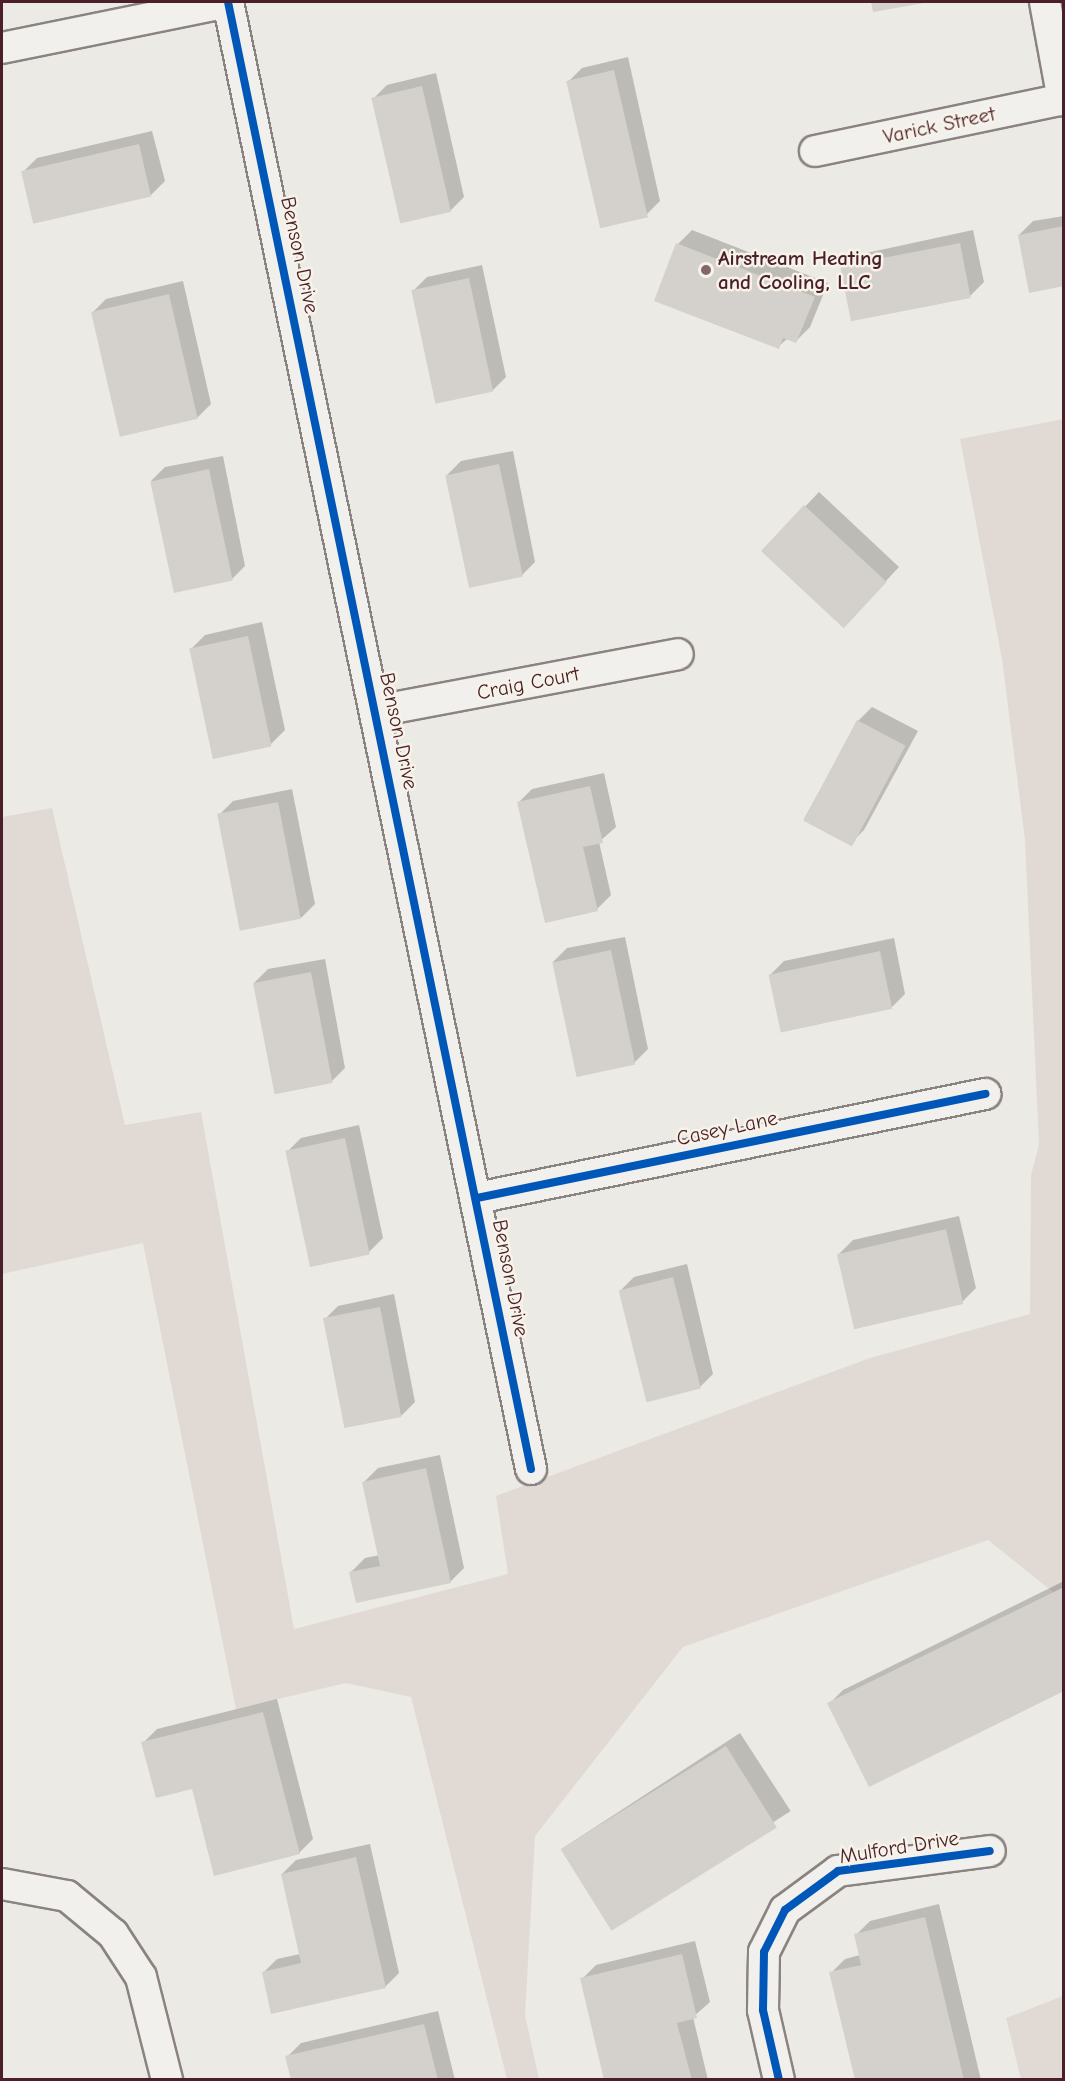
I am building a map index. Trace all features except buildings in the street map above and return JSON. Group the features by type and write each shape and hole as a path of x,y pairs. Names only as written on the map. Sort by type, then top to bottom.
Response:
{"street":[{"path":"2,48 228,2"},
{"name":"Benson Drive","path":"228,2 377,711 531,1469"},
{"path":"1045,2 1063,100"},
{"name":"Varick Street","path":"815,151 1063,100"},
{"name":"Craig Court","path":"377,711 678,654"},
{"name":"Casey Lane","path":"477,1198 985,1094"},
{"name":"Mulford Drive","path":"779,2079 763,2010 764,1952 785,1910 838,1871 990,1851"},
{"path":"2,1884 67,1896 114,1934 141,1977 167,2079"}],"shaded area":[{"path":"1063,419 1063,1600 988,1540 683,1647 535,1836 525,2015 539,2079 507,2079 411,1697 346,1683 236,1709 143,1243 2,1274 2,817 52,808 125,1125 201,1112 294,1629 508,1574 496,1496 870,1358 1030,1314 1031,1175 1039,1145 1025,840 1002,659 960,439"},
{"path":"1063,1996 1063,2079 1021,2079 1006,2018"}],"cycle path":[{"path":"228,2 531,1469"},
{"path":"477,1198 985,1094"},
{"path":"779,2080 763,2010 764,1952 785,1910 838,1871 990,1851"}],"place":[{"name":"Airstream Heating and Cooling, LLC","path":"706,270"}]}
